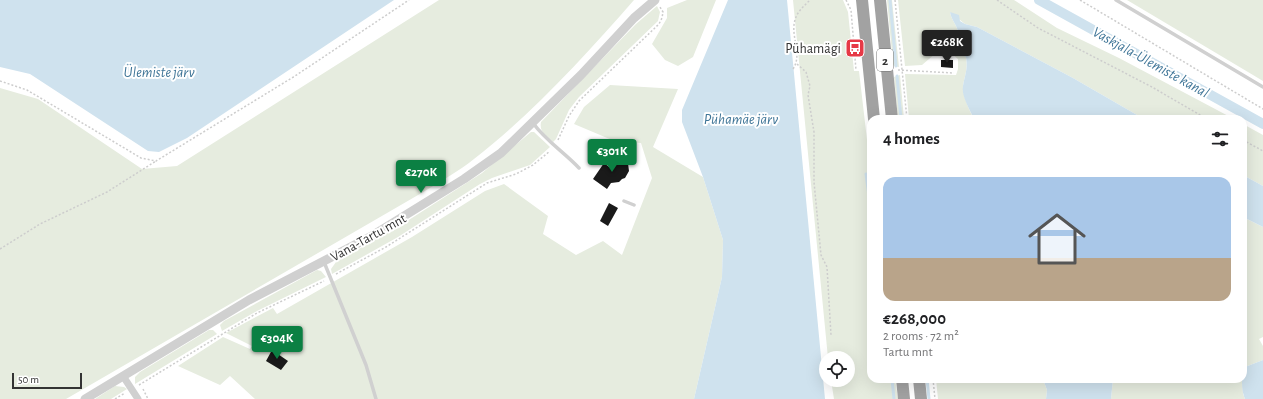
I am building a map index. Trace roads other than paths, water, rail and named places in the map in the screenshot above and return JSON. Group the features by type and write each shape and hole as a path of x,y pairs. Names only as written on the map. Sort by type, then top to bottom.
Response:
{"highway":[{"name":"2","path":"862,0 874,115"},
{"name":"2","path":"880,0 892,115"},
{"path":"902,383 904,399"},
{"path":"919,383 921,399"}],"street":[{"name":"Vana-Tartu mnt","path":"85,399 249,300 289,278 370,238 464,179 501,153 634,18 655,0"},
{"path":"854,0 864,15"},
{"path":"123,376 138,399"}],"lane":[{"path":"1116,0 1263,87"},
{"path":"532,123 542,136 579,168"},
{"path":"624,201 634,205"},
{"path":"324,262 366,365 376,399"}],"water":[{"name":"Ülemiste järv","path":"0,0 394,0 187,138 159,152 148,151 30,74 0,67"},
{"name":"Pühamäe järv","path":"728,0 787,0 820,351 819,351 819,387 824,387 825,399 694,399 722,277 723,240 703,177 682,122 682,110"},
{"path":"950,12 959,15 960,21 965,24 977,27 1073,78 1137,115 972,115 963,94 967,61 966,57 955,50 958,31"},
{"path":"1247,177 1263,186 1263,227 1247,219"},
{"path":"1263,360 1263,399 1245,399 1242,383 1247,383 1247,366"},
{"path":"1044,383 1113,383 1111,399 1046,399 1047,390"}],"waterway":[{"path":"890,0 896,66"},
{"name":"Vaskjala-Ülemiste kanal","path":"1039,0 1247,115"},
{"path":"897,76 901,115"},
{"name":"Vaskjala-Ülemiste kanal","path":"1247,115 1263,124"},
{"path":"866,174 867,181"},
{"path":"892,383 894,399"},
{"path":"927,383 929,399"}],"place":[{"name":"Pühamägi","path":"855,48"}]}
